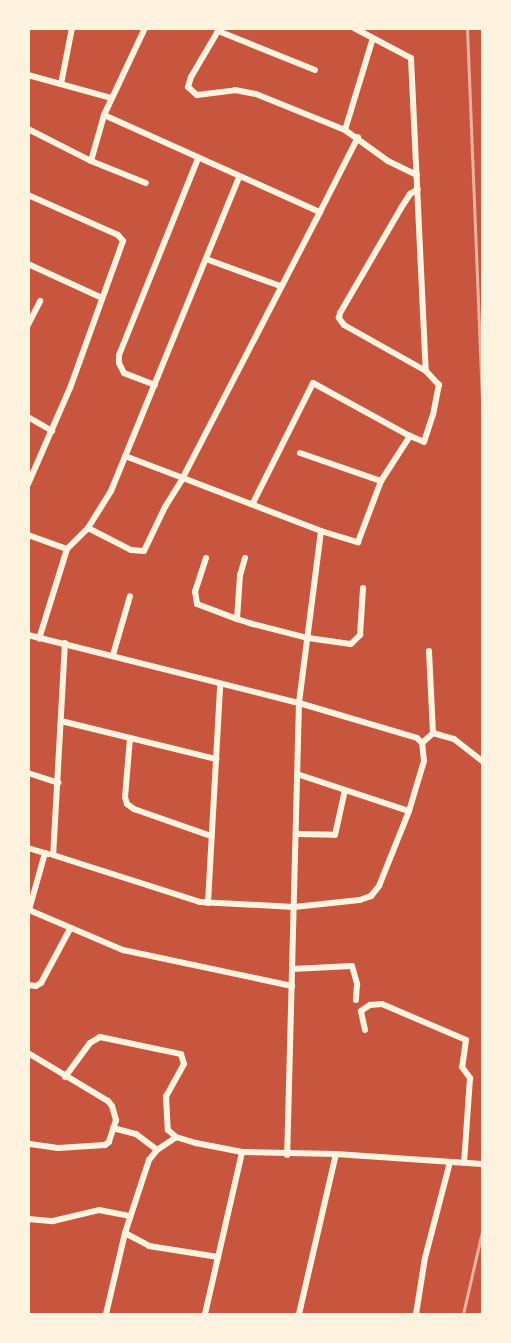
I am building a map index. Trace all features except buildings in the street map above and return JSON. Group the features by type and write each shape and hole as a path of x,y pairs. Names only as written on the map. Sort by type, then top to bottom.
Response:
{"street":[{"path":"61,84 72,28"},
{"path":"91,161 104,115 145,28"},
{"path":"354,28 411,58 426,371"},
{"path":"315,70 218,30 191,76 189,91 197,94 243,90 345,130 358,137 388,161 417,175"},
{"path":"345,130 373,38"},
{"path":"28,75 111,98"},
{"path":"104,115 320,212"},
{"path":"28,129 91,161 146,183"},
{"path":"88,528 131,550 144,551 358,137"},
{"path":"155,385 124,373 119,363 119,355 198,158"},
{"path":"39,639 67,549 88,528 111,491 239,177"},
{"path":"253,503 313,383 424,442 434,416 439,384 426,371 344,325 339,318 401,208 410,194 418,189"},
{"path":"28,195 121,238 122,249 70,388 28,484"},
{"path":"206,259 280,286"},
{"path":"28,264 102,298"},
{"path":"28,325 40,301"},
{"path":"28,417 52,431"},
{"path":"125,456 253,503 321,531 358,542 381,481 410,436"},
{"path":"300,453 381,481"},
{"path":"287,1155 299,702 321,531"},
{"path":"28,535 67,549"},
{"path":"206,558 195,591 197,604 237,619 308,638 346,645 356,642 360,635 363,588"},
{"path":"237,619 238,585 245,558"},
{"path":"113,655 130,596"},
{"path":"28,635 113,655 220,685 299,702 417,738 422,743 424,760 409,811 379,886 371,896 294,907 208,903 28,848"},
{"path":"53,855 65,643"},
{"path":"429,651 432,734"},
{"path":"208,903 220,685"},
{"path":"61,721 216,759"},
{"path":"422,743 432,734"},
{"path":"432,734 459,742 483,761"},
{"path":"130,738 125,797 127,804 134,810 212,836"},
{"path":"28,773 58,783"},
{"path":"297,774 409,811"},
{"path":"296,834 334,835 345,790"},
{"path":"45,853 28,910 123,950 292,986"},
{"path":"28,985 36,986 41,983 70,929"},
{"path":"292,969 352,966 357,984 356,1000"},
{"path":"365,1030 361,1011 370,1005 382,1004 466,1040 462,1067 470,1078 464,1163"},
{"path":"65,1077 90,1043 100,1037 181,1054 184,1064 165,1102 168,1130 176,1137 242,1152 287,1155 336,1154 483,1164"},
{"path":"28,1053 108,1101 115,1113 114,1128 109,1142 105,1145 58,1148 28,1144"},
{"path":"114,1128 136,1134 157,1150"},
{"path":"106,1314 125,1233 149,1160 157,1150 176,1137"},
{"path":"205,1314 242,1152"},
{"path":"299,1314 336,1154"},
{"path":"416,1314 425,1258 450,1162"},
{"path":"28,1219 53,1221 93,1210 130,1216"},
{"path":"125,1233 140,1243 219,1257"}],"railway":[{"path":"467,28 482,404"},
{"path":"463,1314 482,1232"}]}
